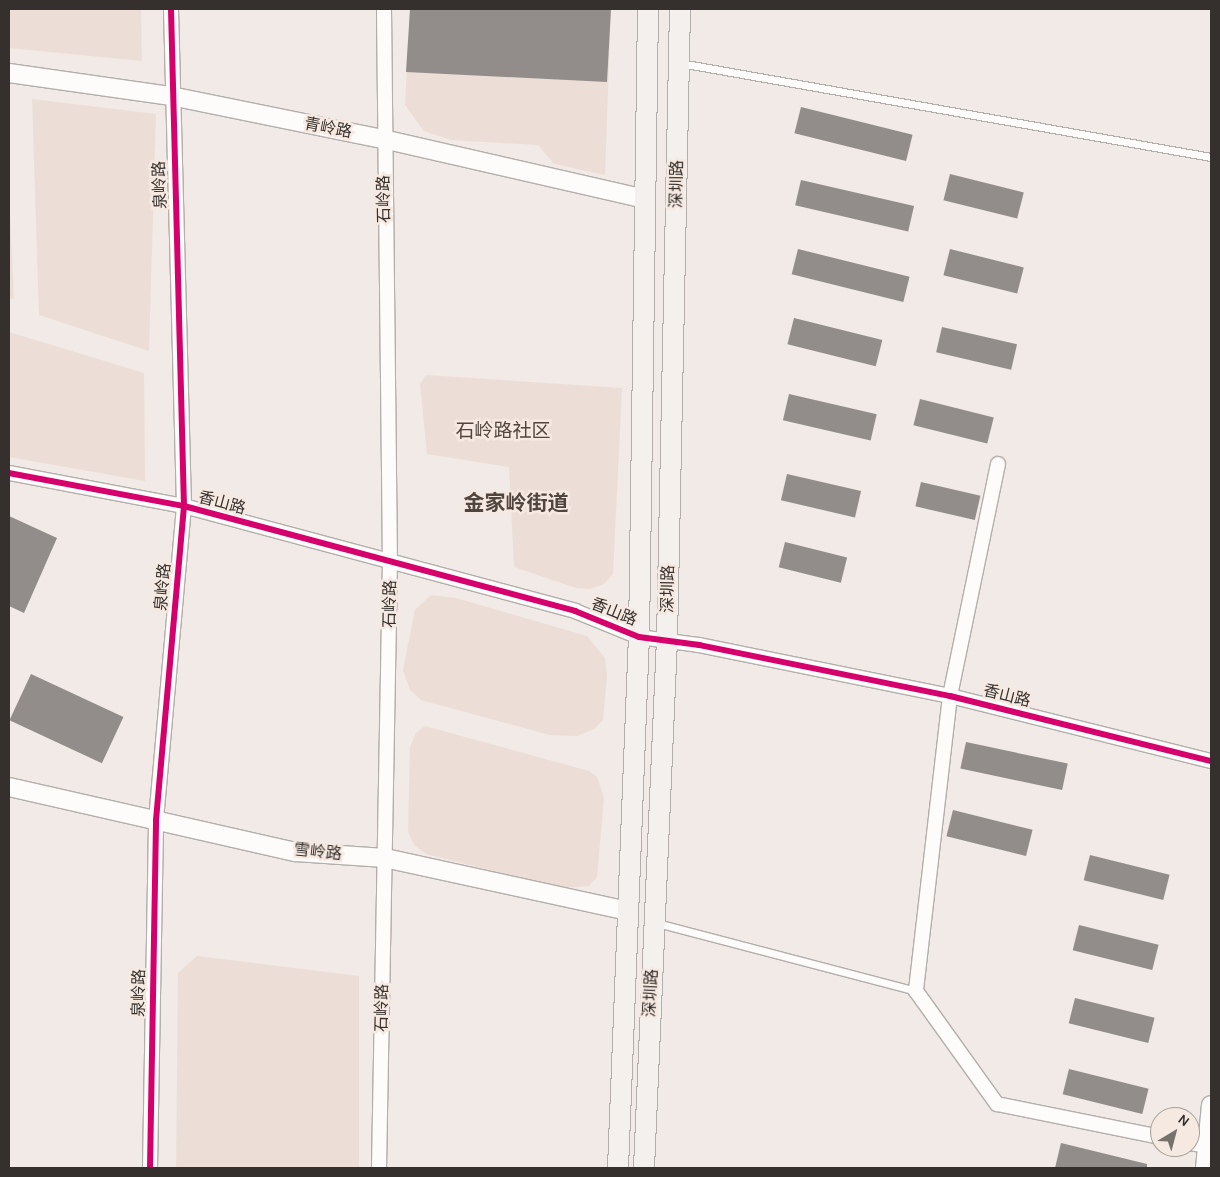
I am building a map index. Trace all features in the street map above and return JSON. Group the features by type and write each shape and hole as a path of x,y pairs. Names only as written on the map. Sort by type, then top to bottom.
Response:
{"main road":[{"name":"深圳路","path":"618,1168 639,637 648,9"},
{"name":"深圳路","path":"644,1168 667,640 680,9"}],"street":[{"name":"泉岭路","path":"150,1168 156,820 184,506 171,96 171,9"},
{"name":"石岭路","path":"379,1168 390,564 383,139 384,9"},
{"name":"青岭路","path":"9,73 171,96 383,139 645,199"},
{"path":"998,464 950,696 916,991 997,1104 1150,1135"},
{"name":"香山路","path":"9,473 184,506 390,564 575,611 639,637 667,640 950,696 1211,761"},
{"name":"雪岭路","path":"9,787 296,852 385,858 628,911"},
{"path":"1200,1138 1211,1105"},
{"path":"1200,1152 1204,1168"}],"lane":[{"path":"679,63 1211,157"},
{"path":"654,922 916,991"}],"shaded area":[{"path":"9,9 141,9 142,61 9,48"},
{"path":"410,9 611,9 605,175 554,164 538,145 451,140 424,131 405,105"},
{"path":"32,99 156,114 149,351 39,315"},
{"path":"9,192 14,299 9,298"},
{"path":"9,332 144,373 145,481 9,457"},
{"path":"426,375 622,388 613,574 604,584 590,589 576,588 514,567 509,467 427,454 420,384"},
{"path":"431,595 456,598 587,636 605,658 607,676 603,720 594,729 577,736 550,735 421,700 410,690 403,670 415,610"},
{"path":"425,726 589,771 597,777 604,798 597,877 589,886 562,888 426,854 414,845 408,832 410,747 416,733"},
{"path":"197,956 359,976 359,1168 176,1168 178,973"}],"building":[{"path":"410,9 611,9 607,82 406,72"},
{"path":"801,107 913,135 906,161 794,133"},
{"path":"950,174 1024,192 1017,219 943,200"},
{"path":"801,180 914,206 908,231 795,205"},
{"path":"798,249 910,277 903,302 792,274"},
{"path":"950,249 1024,267 1017,294 943,275"},
{"path":"794,318 882,340 876,366 787,344"},
{"path":"942,327 1017,344 1011,370 936,352"},
{"path":"789,394 877,414 871,441 783,420"},
{"path":"920,399 994,417 987,444 913,425"},
{"path":"787,474 861,491 855,517 781,500"},
{"path":"921,482 980,496 975,520 915,506"},
{"path":"9,516 57,538 24,613 9,606"},
{"path":"785,542 847,557 841,583 779,567"},
{"path":"31,674 123,717 102,763 9,720"},
{"path":"966,742 1068,764 1062,790 960,768"},
{"path":"953,810 1033,830 1026,856 946,836"},
{"path":"1090,855 1170,875 1163,900 1084,880"},
{"path":"1079,925 1159,945 1152,970 1073,950"},
{"path":"1075,998 1155,1018 1148,1043 1069,1023"},
{"path":"1069,1069 1149,1089 1142,1114 1063,1094"},
{"path":"1061,1143 1147,1164 1147,1168 1055,1168"}],"cycle path":[{"path":"150,1168 156,820 184,506 171,9"},
{"path":"9,473 184,506 575,611 639,637 699,645 950,696 1211,761"}],"district":[{"name":"石岭路社区","path":"503,432"},
{"name":"金家岭街道","path":"516,503"}]}
